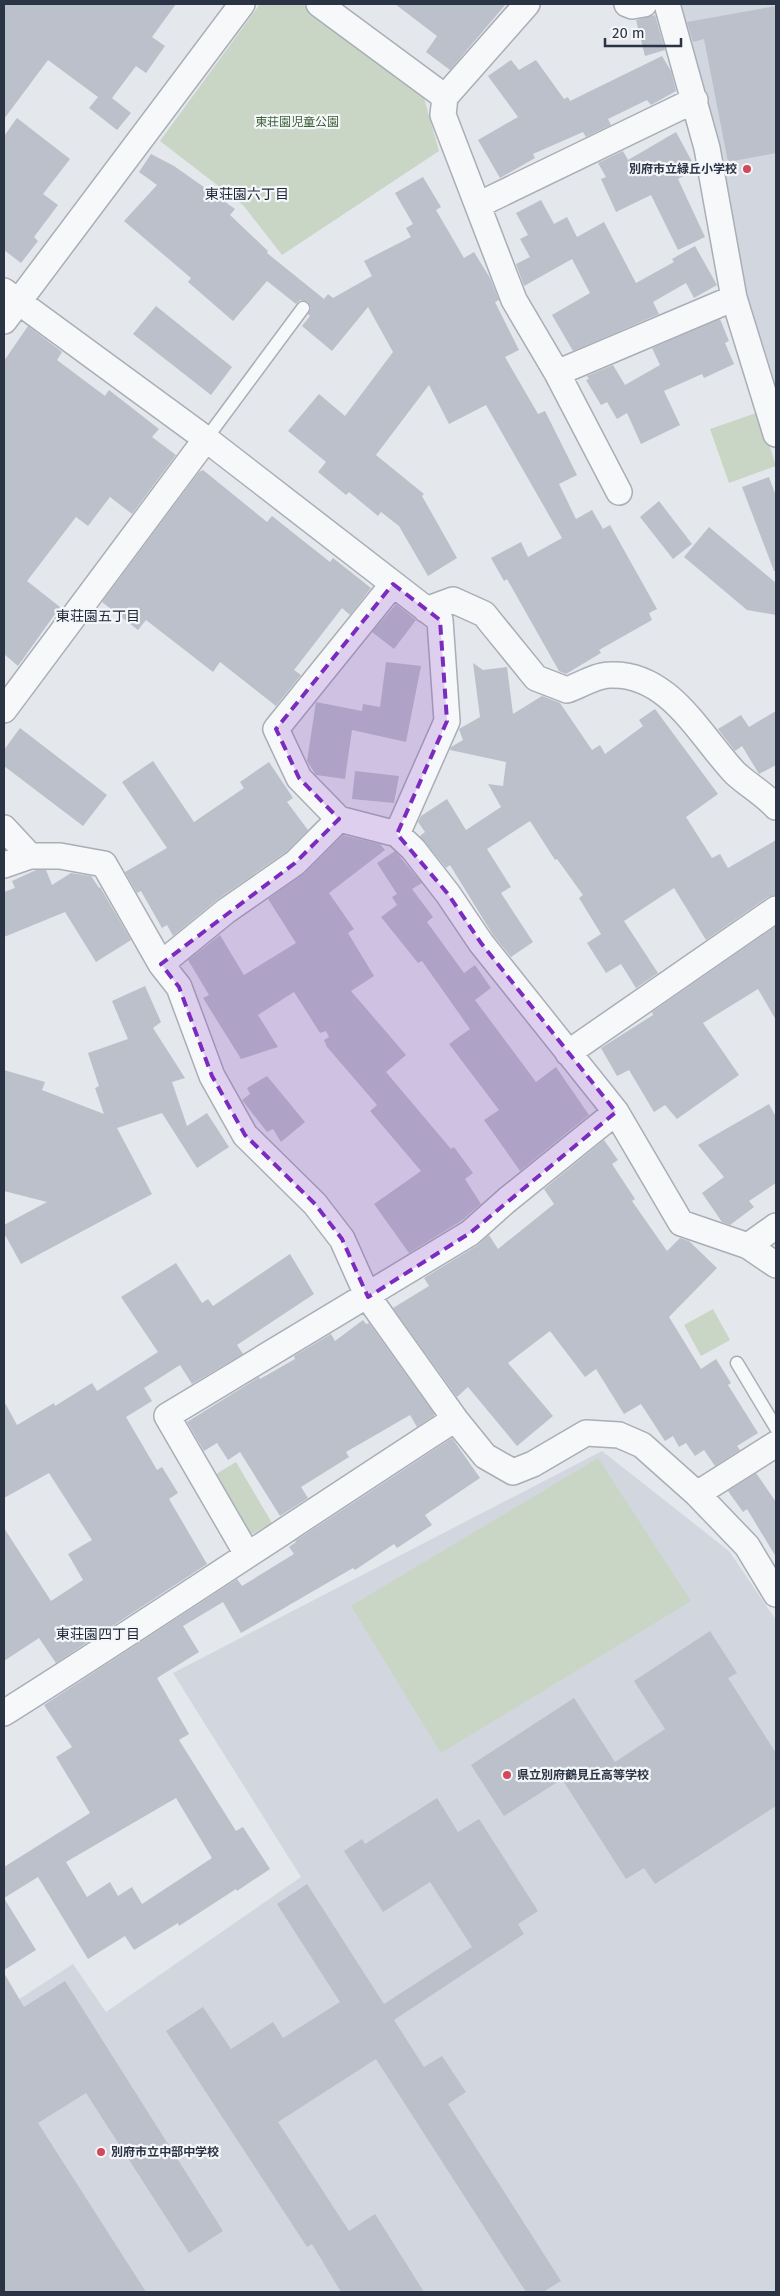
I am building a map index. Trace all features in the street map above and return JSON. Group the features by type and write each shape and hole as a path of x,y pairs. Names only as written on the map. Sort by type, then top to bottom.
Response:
{"street":[{"path":"242,4 8,304 206,439 440,620 447,721 397,834"},
{"path":"319,4 445,97"},
{"path":"527,4 445,97 443,115 514,300 557,373 619,492"},
{"path":"627,4 632,6 644,4"},
{"path":"667,4 707,148 734,298 776,434"},
{"path":"478,205 695,100"},
{"path":"557,373 734,298"},
{"path":"4,710 206,439"},
{"path":"393,584 276,729 299,778 339,819 397,834 413,849 448,894 481,943 616,1112 681,1223 748,1246 776,1265"},
{"path":"426,610 453,600 484,614 536,678 567,690 609,675 639,678 669,696 736,774 763,794 776,807"},
{"path":"161,964 226,911 296,863 339,819"},
{"path":"4,828 30,856"},
{"path":"4,865 30,856 60,856 104,864 161,964 179,987 212,1076 246,1135 315,1204 342,1239 368,1297 455,1420 486,1456 513,1472 533,1464 586,1433 618,1435 642,1445 697,1494 747,1546 776,1594"},
{"path":"568,1053 776,909"},
{"path":"247,1554 167,1416 470,1234 507,1200 616,1112"},
{"path":"748,1246 776,1226"},
{"path":"4,1713 131,1633 247,1554 455,1420"},
{"path":"697,1494 776,1444"}],"lane":[{"path":"206,439 303,308"},
{"path":"738,1363 776,1428"}],"highlighted area":[{"path":"393,584 440,620 447,721 397,834 448,894 481,943 616,1112 470,1233 368,1297 342,1239 315,1204 245,1135 212,1076 179,987 161,964 295,863 339,819 299,778 276,729"}],"shaded area":[{"name":"別府市立緑丘小学校","path":"681,4 776,4 776,405 754,334"},
{"name":"県立別府鶴見丘高等学校","path":"602,1451 729,1551 776,1620 776,2292 4,2292 4,2009 73,1964 106,2012 301,1877 173,1673"}],"green space":[{"name":"東荘園児童公園","path":"260,4 302,4 422,91 439,151 282,255 243,205 160,141"},
{"path":"759,412 776,466 729,483 710,429"},
{"path":"713,1309 730,1340 701,1356 684,1325"},
{"path":"598,1458 691,1601 441,1753 351,1606"},
{"path":"236,1462 272,1523 252,1534 240,1531 208,1479"}],"building":[{"path":"4,4 176,4 152,37 165,46 146,73 136,66 112,98 131,113 117,130 89,108 98,97 48,60 4,119"},
{"path":"395,4 506,4 450,70 426,52 437,36"},
{"path":"776,6 776,153 728,162 704,39 693,42 687,22"},
{"path":"655,15 665,50 645,56 636,20"},
{"path":"662,56 671,71 676,91 651,105 647,100 608,119 611,125 586,137 583,132 533,154 535,158 500,178 478,140 518,117 488,76 511,60 519,70 536,60 564,99 568,97 570,101"},
{"path":"17,118 70,159 43,194 58,205 34,237 38,241 21,263 4,250 4,136"},
{"path":"676,132 696,169 678,179 705,237 678,250 651,195 616,212 601,179 606,177 598,163 623,151 628,160"},
{"path":"151,154 174,166 235,209 230,215 268,251 267,253 324,299 328,294 333,298 372,276 364,261 411,237 406,228 413,224 395,193 423,177 441,207 436,210 464,258 474,252 490,278 499,300 495,302 519,350 505,357 538,414 545,411 577,475 559,484 576,519 592,510 603,529 610,525 657,609 649,613 652,620 599,650 601,653 566,674 559,671 507,579 504,581 491,558 521,542 528,557 562,538 486,405 449,424 429,385 376,455 424,494 422,496 457,558 428,576 399,526 381,512 378,516 349,492 346,495 318,472 326,462 288,431 319,394 345,416 393,352 368,307 332,351 302,326 310,316 308,314 311,308 308,302 300,300 296,304 267,281 233,321 188,282 191,278 124,221 157,185 139,172"},
{"path":"541,200 554,224 567,217 577,237 604,222 636,283 674,262 672,259 695,246 717,285 694,298 686,283 653,302 659,314 573,351 552,315 590,293 572,259 524,286 516,264 530,257 520,239 528,235 516,213"},
{"path":"156,306 232,367 211,395 133,334"},
{"path":"720,319 729,341 725,343 734,364 704,378 702,374 664,391 680,425 641,444 627,413 617,419 607,402 601,405 586,380 589,379 587,376 613,365 625,385 660,365 652,348"},
{"path":"28,326 62,352 57,360 105,396 109,390 159,429 152,437 176,455 132,514 110,497 88,526 76,517 27,581 60,607 18,666 4,654 4,361"},
{"path":"203,470 267,522 272,516 330,562 333,558 371,588 350,615 342,608 294,670 301,675 276,706 220,662 213,672 146,620 138,630 102,602 199,472"},
{"path":"769,477 776,496 776,571 774,571 742,487"},
{"path":"659,501 692,544 673,559 640,517"},
{"path":"709,527 776,583 776,615 747,610 684,557"},
{"path":"396,604 416,620 394,649 372,632"},
{"path":"386,662 421,666 406,742 352,730 345,779 316,775 307,761 316,702 362,711 363,704 380,707"},
{"path":"473,663 483,670 507,667 513,714 542,696 560,703 592,750 600,745 605,754 643,726 639,720 655,709 718,794 686,817 712,858 720,854 728,868 776,840 776,895 768,897 706,940 674,888 624,921 658,973 636,988 621,964 606,973 587,943 601,934 579,898 583,895 557,859 555,860 530,821 487,849 511,887 501,893 533,942 511,957 493,935 450,865 446,868 420,836 425,832 418,822 421,816 447,799 466,830 501,807 488,784 503,786 506,762 450,750 451,747 463,740 459,729 480,717"},
{"path":"776,711 776,765 759,774 742,746 735,751 718,729 741,715 749,727"},
{"path":"20,728 107,795 83,826 4,766 4,750"},
{"path":"153,761 194,822 244,788 240,782 269,762 293,798 287,802 308,830 286,852 218,899 173,936 167,925 162,928 141,891 137,893 125,872 167,848 122,782"},
{"path":"355,771 399,776 394,803 352,799"},
{"path":"343,835 380,844 385,850 329,893 354,929 348,933 374,976 351,991 406,1055 386,1072 451,1149 454,1147 473,1173 465,1179 481,1204 461,1221 409,1253 374,1204 421,1171 370,1111 377,1105 327,1047 324,1040 329,1037 326,1031 320,1033 294,992 258,1015 278,1047 241,1059 203,998 209,995 188,960 220,935 244,975 296,943 268,899 305,873"},
{"path":"395,851 422,883 412,889 433,917 427,922 464,973 475,965 491,988 475,1000 536,1082 556,1067 589,1115 520,1171 484,1120 499,1110 449,1044 470,1029 422,961 418,963 381,917 397,905 392,897 397,894 377,863"},
{"path":"36,870 46,870 52,885 71,873 91,876 100,887 131,940 96,962 65,912 4,937 4,892 15,888 12,881"},
{"path":"776,926 776,1020 758,989 703,1023 739,1075 677,1119 665,1105 654,1112 629,1070 617,1076 601,1048 653,1015 652,1012"},
{"path":"145,986 161,1022 153,1028 185,1078 172,1082 187,1126 207,1113 229,1147 197,1168 162,1113 117,1128 152,1194 21,1264 4,1233 4,1225 47,1202 4,1191 4,1070 45,1082 42,1090 104,1114 95,1088 99,1086 88,1053 128,1039 112,1001"},
{"path":"267,1076 305,1122 281,1142 273,1129 267,1132 242,1100 250,1094 247,1088"},
{"path":"769,1104 776,1117 776,1183 749,1201 754,1207 730,1225 722,1222 702,1193 724,1177 698,1145"},
{"path":"604,1140 618,1160 612,1164 635,1199 632,1201 667,1251 680,1238 689,1241 717,1268 669,1317 701,1369 716,1359 731,1383 728,1385 758,1433 737,1446 740,1450 715,1466 704,1450 695,1456 686,1443 679,1447 673,1436 665,1441 641,1404 624,1414 596,1369 585,1377 550,1331 508,1363 553,1416 517,1446 468,1387 457,1397 393,1308 429,1286 424,1278 478,1245 489,1235 498,1249 554,1204 544,1189"},
{"path":"290,1254 314,1294 237,1345 243,1354 192,1384 180,1365 144,1388 152,1401 126,1417 157,1470 162,1467 178,1493 169,1499 207,1564 56,1663 39,1638 4,1661 4,1528 51,1601 83,1580 68,1554 92,1540 49,1473 4,1498 4,1401 17,1425 54,1403 55,1406 92,1383 97,1391 158,1352 121,1297 176,1263 202,1303 208,1299 213,1306"},
{"path":"363,1320 366,1324 369,1323 435,1415 417,1427 410,1415 346,1452 349,1457 301,1487 308,1498 280,1516 240,1452 228,1460 217,1443 204,1451 187,1422 259,1377 260,1379 295,1359 294,1356 331,1334 335,1341"},
{"path":"452,1438 480,1478 425,1515 432,1525 397,1548 394,1544 355,1570 353,1568 241,1633 223,1602 183,1626 199,1652 157,1678 189,1734 179,1740 236,1831 243,1827 270,1869 179,1926 178,1923 134,1950 125,1936 88,1959 38,1877 4,1898 4,1867 90,1813 56,1757 72,1747 44,1705 237,1579 242,1586 294,1554 289,1547 295,1541","holes":["176,1798 212,1858 142,1904 132,1887 118,1896 110,1882 87,1897 66,1862"]},
{"path":"756,1473 776,1502 776,1557 747,1509 743,1512 728,1491"},
{"path":"710,1631 737,1673 728,1678 776,1753 776,1806 655,1884 644,1868 626,1879 562,1779 504,1816 471,1765 574,1698 615,1762 665,1729 634,1681"},
{"path":"437,1798 458,1832 479,1819 538,1911 518,1924 524,1934 394,2020 424,2067 442,2056 466,2092 448,2104 561,2281 543,2292 526,2292 376,2059 278,2122 349,2231 375,2214 424,2292 341,2292 312,2244 307,2247 166,2031 203,2007 231,2049 273,2022 283,2038 340,2002 277,1904 307,1884 384,2004 472,1947 430,1882 383,1912 344,1851 362,1839 365,1844"},
{"path":"4,1898 36,1950 4,1970"},
{"path":"4,1973 24,2007 65,1981 223,2231 189,2253 86,2093 38,2123 146,2292 4,2292"}],"place":[{"name":"別府市立緑丘小学校","path":"747,169"},
{"name":"県立別府鶴見丘高等学校","path":"507,1775"},
{"name":"別府市立中部中学校","path":"101,2152"}],"district":[{"name":"東荘園六丁目","path":"247,194"},
{"name":"東荘園五丁目","path":"98,616"},
{"name":"東荘園四丁目","path":"98,1634"}]}
